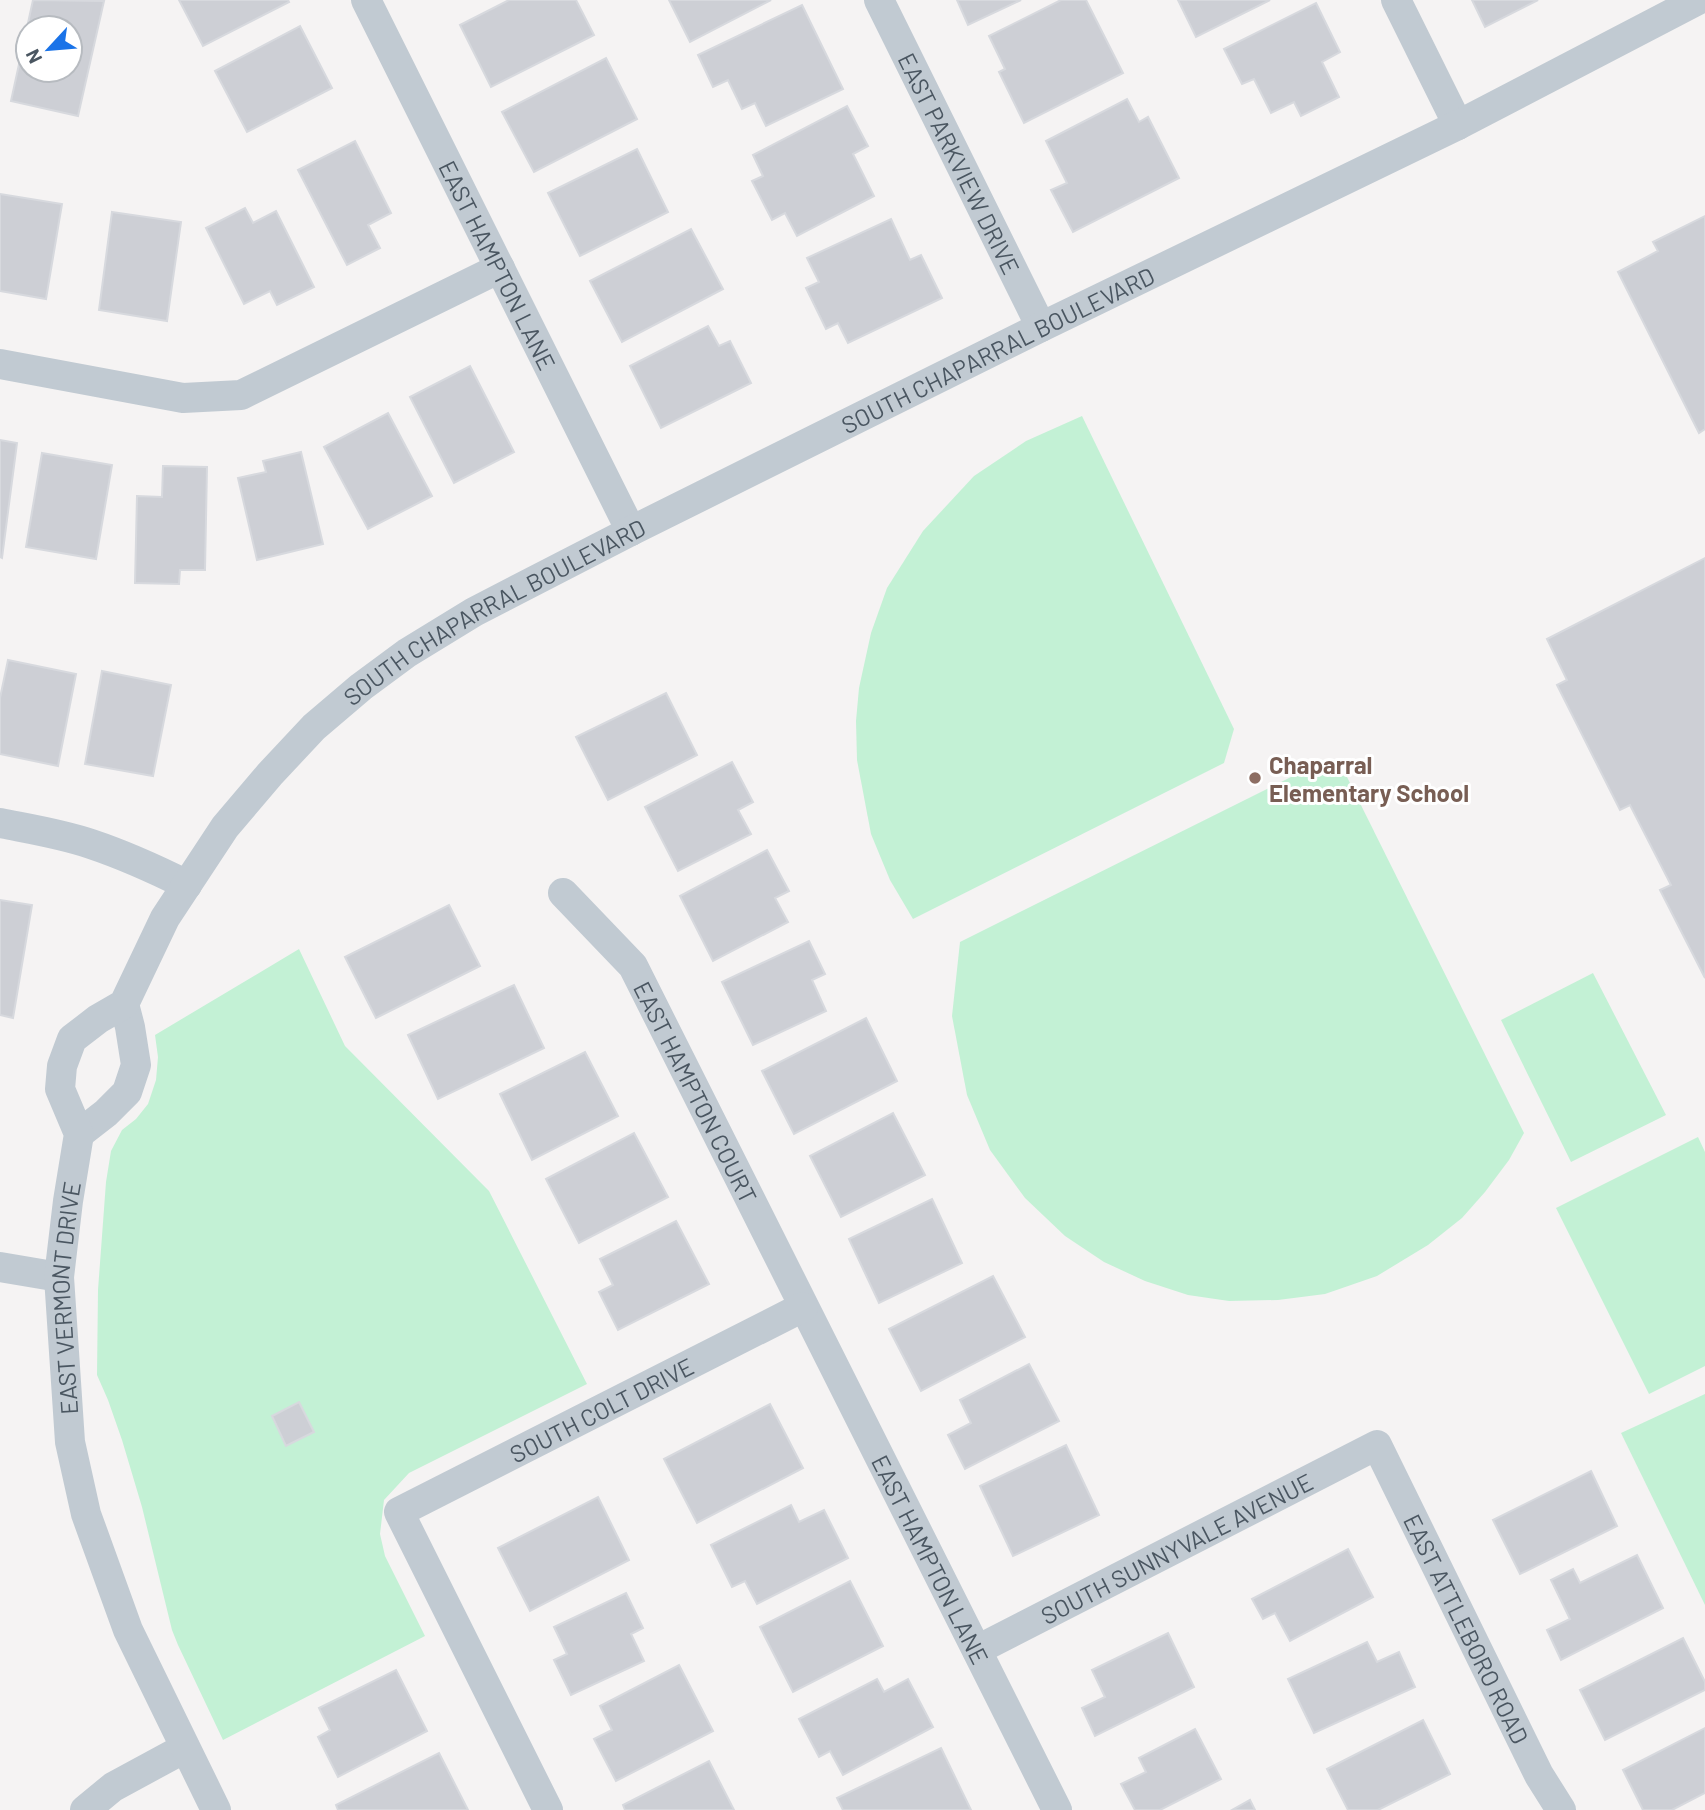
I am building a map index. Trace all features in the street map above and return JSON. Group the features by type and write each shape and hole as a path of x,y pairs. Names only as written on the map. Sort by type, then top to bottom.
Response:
{"street":[{"name":"EAST HAMPTON LANE","path":"366,0 631,530"},
{"name":"EAST PARKVIEW DRIVE","path":"879,0 1041,327"},
{"path":"1396,0 1458,125"},
{"name":"SOUTH CHAPARRAL BOULEVARD","path":"187,885 225,827 314,727 361,687 474,612 631,530 1041,327 1458,125 1698,0"},
{"path":"0,364 183,398 240,395 500,268"},
{"path":"0,823 88,843 131,858 187,885 165,918 124,1004 72,1039 62,1066 60,1088 79,1134 127,1092 136,1065 124,1004"},
{"name":"EAST HAMPTON COURT","path":"563,893 633,966 803,1307"},
{"name":"EAST VERMONT DRIVE","path":"79,1134 59,1277 70,1442 86,1514 128,1630 216,1810"},
{"path":"0,1267 59,1277"},
{"name":"EAST HAMPTON LANE","path":"803,1307 1057,1810"},
{"name":"SOUTH COLT DRIVE","path":"548,1810 399,1511 803,1307"},
{"name":"SOUTH SUNNYVALE AVENUE","path":"977,1650 1377,1445"},
{"name":"EAST ATTLEBORO ROAD","path":"1377,1445 1533,1763 1561,1810"},
{"path":"85,1810 113,1787 185,1748"}],"green space":[{"path":"1082,416 1234,729 1224,763 913,919 890,880 871,834 857,760 859,688 871,633 887,588 923,531 974,476 1026,441"},
{"path":"1315,765 1347,777 1524,1133 1509,1160 1462,1218 1428,1245 1377,1276 1325,1294 1278,1300 1229,1301 1188,1295 1145,1281 1104,1262 1065,1236 1025,1198 990,1150 967,1095 952,1016 960,942"},
{"path":"299,949 345,1046 489,1191 587,1384 409,1473 384,1500 380,1534 385,1556 425,1636 223,1740 172,1630 142,1507 122,1440 97,1375 98,1290 106,1182 111,1151 122,1130 136,1119 148,1104 156,1080 158,1057 155,1035"},
{"path":"1593,973 1666,1115 1571,1162 1501,1020"},
{"path":"1698,1137 1705,1152 1705,1366 1649,1394 1556,1208"},
{"path":"1705,1394 1705,1605 1621,1433"}],"building":[{"path":"33,0 104,1 78,116 11,101 15,84 84,84 84,14 30,14"},
{"path":"179,0 288,0 289,2 203,46"},
{"path":"509,0 576,0 594,35 491,87 460,25"},
{"path":"669,0 771,0 690,42"},
{"path":"957,0 1021,0 968,25"},
{"path":"1061,0 1086,0 1123,73 1024,123 999,72 1005,69 989,36"},
{"path":"1178,0 1270,0 1196,37"},
{"path":"1472,0 1538,0 1485,27"},
{"path":"1316,3 1340,52 1322,62 1339,97 1301,116 1294,102 1271,113 1254,79 1242,84 1224,49"},
{"path":"802,5 843,89 766,126 755,103 742,109 728,80 713,87 698,55"},
{"path":"300,26 332,88 247,132 215,71"},
{"path":"606,58 637,119 534,172 502,112"},
{"path":"1127,99 1139,122 1148,117 1179,178 1073,232 1051,190 1067,183 1046,141"},
{"path":"847,106 868,146 853,154 874,196 797,236 785,213 772,220 752,181 763,176 753,155"},
{"path":"355,141 391,213 368,225 380,248 347,265 298,170"},
{"path":"637,149 668,212 580,256 548,193"},
{"path":"0,194 62,204 46,299 0,291"},
{"path":"245,208 253,223 276,211 314,287 277,305 270,291 244,304 206,228"},
{"path":"112,212 181,222 167,321 99,310"},
{"path":"1705,216 1705,429 1699,433 1618,272 1658,251 1653,242"},
{"path":"891,219 910,260 921,255 942,298 848,343 838,323 826,329 806,288 819,282 807,258"},
{"path":"691,229 723,289 622,342 590,281"},
{"path":"708,326 719,346 730,341 751,383 661,428 630,366"},
{"path":"470,366 514,452 454,483 410,397"},
{"path":"388,413 432,496 368,529 324,447"},
{"path":"0,440 17,443 2,558 0,557"},
{"path":"301,452 323,544 257,560 238,478 266,472 263,461"},
{"path":"42,453 112,465 96,559 26,547"},
{"path":"163,466 207,467 205,570 180,570 179,584 135,583 137,496 162,497"},
{"path":"1705,558 1705,978 1660,890 1671,885 1630,805 1620,810 1557,685 1567,680 1547,639"},
{"path":"8,660 76,674 58,766 0,754 0,698"},
{"path":"102,671 171,685 153,776 85,764"},
{"path":"666,693 697,755 608,800 576,737"},
{"path":"732,762 753,802 738,810 751,834 678,871 645,807"},
{"path":"767,850 789,891 775,898 788,922 713,961 680,896"},
{"path":"0,900 32,905 13,1018 0,1015"},
{"path":"449,905 480,966 376,1018 345,957"},
{"path":"809,941 825,974 812,980 826,1011 753,1045 722,982"},
{"path":"514,985 544,1048 438,1099 408,1035"},
{"path":"866,1018 897,1081 794,1134 762,1071"},
{"path":"585,1052 618,1116 532,1160 500,1094"},
{"path":"893,1113 925,1175 841,1217 810,1156"},
{"path":"634,1133 668,1197 579,1243 546,1179"},
{"path":"932,1199 962,1263 879,1303 849,1239"},
{"path":"676,1221 709,1284 618,1330 599,1292 613,1285 600,1259"},
{"path":"993,1276 1025,1337 921,1391 889,1329"},
{"path":"1029,1364 1059,1421 965,1469 948,1435 971,1423 960,1400"},
{"path":"299,1402 314,1432 286,1446 272,1416"},
{"path":"770,1404 803,1468 697,1523 664,1459"},
{"path":"1066,1445 1099,1515 1013,1556 980,1486"},
{"path":"1591,1471 1617,1526 1520,1574 1493,1520"},
{"path":"598,1497 629,1560 530,1611 498,1548"},
{"path":"791,1505 799,1522 824,1510 848,1558 757,1604 745,1581 732,1587 711,1545"},
{"path":"1348,1549 1373,1597 1290,1641 1275,1613 1263,1619 1252,1599"},
{"path":"1637,1555 1663,1608 1561,1660 1547,1630 1570,1619 1551,1580 1573,1569 1580,1583"},
{"path":"850,1581 883,1646 793,1692 760,1627"},
{"path":"626,1593 643,1628 631,1634 644,1661 571,1695 554,1660 567,1654 554,1627"},
{"path":"1168,1633 1194,1687 1095,1736 1082,1708 1105,1697 1092,1670"},
{"path":"1683,1638 1705,1682 1705,1690 1605,1740 1580,1690"},
{"path":"1367,1642 1377,1662 1399,1652 1415,1687 1314,1733 1288,1679"},
{"path":"679,1665 713,1731 616,1781 594,1739 612,1730 600,1706"},
{"path":"396,1670 427,1731 338,1777 318,1737 330,1730 319,1708"},
{"path":"877,1679 884,1692 908,1679 933,1727 843,1775 830,1751 819,1757 799,1719"},
{"path":"1423,1720 1450,1774 1378,1810 1348,1810 1327,1769"},
{"path":"1705,1728 1705,1793 1672,1810 1643,1810 1623,1770"},
{"path":"1195,1729 1221,1779 1160,1810 1135,1810 1121,1784 1146,1772 1139,1758"},
{"path":"941,1748 971,1810 843,1810 837,1798"},
{"path":"439,1753 468,1810 338,1810 336,1805"},
{"path":"709,1761 734,1810 625,1810 623,1805"},
{"path":"1250,1800 1255,1810 1232,1810"}],"place":[{"name":"Chaparral Elementary School","path":"1255,778"}]}
